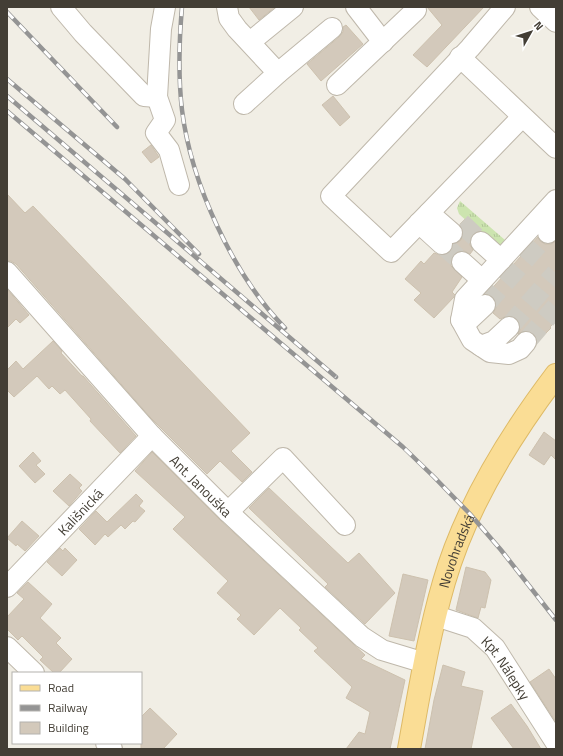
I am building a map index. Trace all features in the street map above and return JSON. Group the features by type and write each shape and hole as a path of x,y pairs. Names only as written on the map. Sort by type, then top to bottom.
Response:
{"main road":[{"name":"Novohradská","path":"409,749 425,662 444,582 457,543 470,514 504,450 532,406 556,374"}],"street":[{"path":"61,7 83,33 144,96 157,97"},
{"path":"165,7 161,29 157,97 165,120 156,133 168,150 179,185"},
{"path":"227,7 229,18 278,73"},
{"path":"250,42 293,7"},
{"path":"337,85 416,10 414,7"},
{"path":"505,7 460,58 331,196 391,252 522,117"},
{"path":"355,8 383,42"},
{"path":"244,104 278,73 332,28"},
{"path":"460,58 556,148"},
{"path":"526,342 520,349 509,354 490,352 472,340 461,320 465,299 556,200"},
{"path":"429,213 452,234 429,213"},
{"path":"492,270 472,252 492,270"},
{"name":"Ant. Janouška","path":"7,272 152,436 228,512 362,637 382,650 425,662"},
{"path":"461,320 469,320 485,305"},
{"path":"481,346 494,341 509,327"},
{"name":"Kališnická","path":"7,587 152,436"},
{"path":"228,512 283,458 345,525"},
{"name":"Kpt. Nálepky","path":"436,616 473,628 495,648 556,743"},
{"path":"7,647 33,672"}],"green space":[{"path":"460,201 505,240 502,244 497,245 491,243 459,214 457,208"}],"building":[{"path":"249,7 275,7 259,20"},
{"path":"427,7 484,7 427,67 413,55 442,25"},
{"path":"346,25 363,44 321,81 307,64 339,37 343,32 343,27"},
{"path":"333,96 350,117 340,126 322,105"},
{"path":"151,145 159,157 151,163 142,152"},
{"path":"7,194 25,213 33,206 250,433 231,451 252,472 242,482 220,461 207,474 150,417 16,264 11,261 7,261"},
{"path":"465,219 478,231 473,234 470,239 470,245 473,250 470,254 464,251 458,251 453,255 451,266 462,277 452,292 455,295 454,297 434,318 414,300 421,293 405,279 421,261 424,264 434,253 446,255 450,252 453,244 460,241 463,236 463,230 460,224"},
{"path":"538,237 540,241 545,244 551,244 556,241 556,321 537,342 537,338 534,334 528,331 523,331 518,334 520,325 517,319 513,316 507,316 500,319 493,313 496,308 496,302 493,297 487,294"},
{"path":"7,289 29,315 20,323 16,319 7,328"},
{"path":"53,341 62,351 61,353 136,436 120,453 90,421 91,419 65,390 60,394 52,386 49,389 37,376 14,397 7,390 7,370 16,361 23,369"},
{"path":"544,432 556,441 556,460 551,455 544,465 529,455"},
{"path":"33,452 41,461 36,465 45,474 35,483 19,466"},
{"path":"152,452 220,520 365,655 361,659 405,680 390,749 346,749 359,732 365,734 370,712 346,698 352,687 314,651 318,648 299,630 301,628 280,608 254,635 237,619 241,615 217,593 228,581 173,529 185,517 135,471"},
{"path":"70,474 82,485 79,488 82,491 69,506 53,491"},
{"path":"269,488 348,563 359,553 395,593 365,624 325,587 328,584 249,508"},
{"path":"136,494 143,501 139,506 145,511 135,522 133,521 125,529 121,525 108,537 105,534 95,545 79,529 96,511 107,522"},
{"path":"22,521 39,536 25,551 17,544 16,546 7,538"},
{"path":"60,548 63,551 65,548 77,560 62,576 47,562"},
{"path":"466,567 485,572 491,580 485,608 481,607 478,618 456,610"},
{"path":"403,574 428,580 414,641 389,636"},
{"path":"28,582 52,604 40,618 61,638 56,643 72,659 60,672 53,672 40,660 43,657 22,636 18,640 7,629 7,617 24,599 17,593"},
{"path":"443,665 465,672 461,686 483,691 471,749 425,749 434,700"},
{"path":"549,669 556,679 556,722 530,682"},
{"path":"511,704 541,749 514,749 491,718"},
{"path":"150,708 177,734 163,749 141,749 142,716"}],"tunnel":[{"path":"461,223 481,242"},
{"path":"485,305 548,233"},
{"path":"442,244 462,262"},
{"path":"509,327 556,273"},
{"path":"526,342 556,307"}],"railway":[{"path":"182,7 179,59 182,110 187,138 195,167 217,226 232,255 248,282 285,328"},
{"path":"7,12 117,127"},
{"path":"7,79 125,179 199,254"},
{"path":"7,96 336,377"},
{"path":"7,111 403,447 470,514 501,550 556,620"}]}
